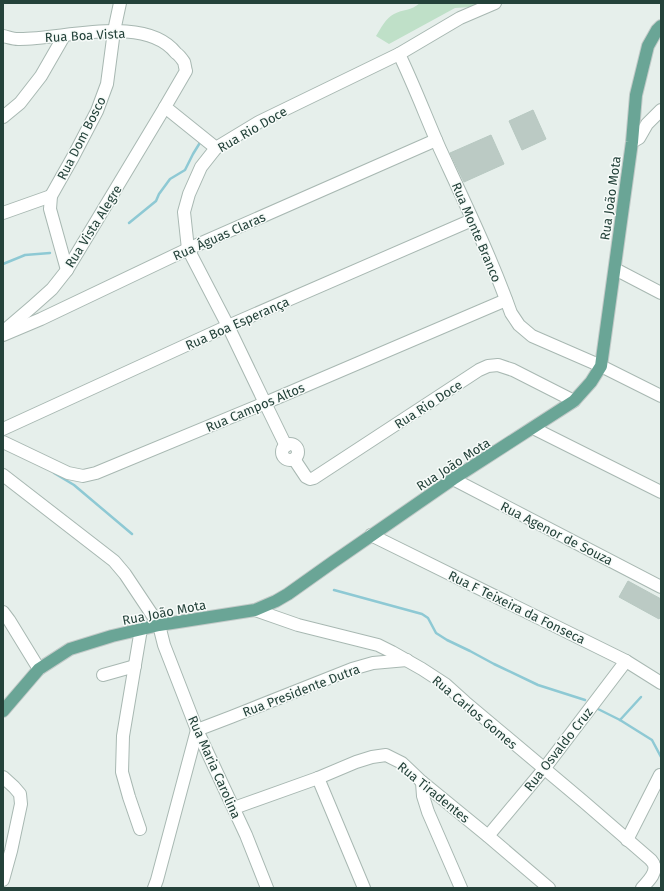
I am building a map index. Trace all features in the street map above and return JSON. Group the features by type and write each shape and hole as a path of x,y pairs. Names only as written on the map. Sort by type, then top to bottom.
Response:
{"main road":[{"name":"Rua João Mota","path":"3,712 39,670 70,649 112,636 150,627 255,610 276,601 454,479 574,401 591,382 601,366 632,142 636,94 648,46 661,26"}],"street":[{"name":"Rua Dom Bosco","path":"51,196 97,111 107,84 114,31 120,3"},
{"name":"Rua Rio Doce","path":"495,3 460,18 399,54 259,122 216,148 201,167 189,194 184,212 188,249 228,326 286,446 290,444 297,448 298,454 294,459 306,477 310,479 314,478 479,370 488,366 498,365 513,370 574,401"},
{"name":"Rua Boa Vista","path":"3,36 17,39 114,31 145,34 160,39 172,47 184,62 186,71 165,107"},
{"path":"3,117 20,103 41,76 64,36"},
{"name":"Rua Monte Branco","path":"399,54 410,76 511,313 519,326 532,336 601,366 661,396"},
{"path":"165,107 216,148"},
{"name":"Rua Vista Alegre","path":"3,332 52,289 66,270 165,107"},
{"path":"632,142 639,138 647,124 661,110"},
{"name":"Rua Águas Claras","path":"3,335 41,319 188,249 436,140"},
{"path":"3,213 51,196 50,209 66,270"},
{"name":"Rua Boa Esperança","path":"3,428 228,326 472,220"},
{"path":"615,268 661,293"},
{"name":"Rua Campos Altos","path":"3,442 68,473 83,476 96,473 265,403 506,300"},
{"path":"33,306 41,319"},
{"path":"533,428 661,492"},
{"path":"3,475 114,561 125,574 150,627 135,666 123,736 122,772 140,829"},
{"name":"Rua Agenor de Souza","path":"454,479 661,587"},
{"path":"3,485 104,563 121,581 150,627"},
{"name":"Rua F Teixeira da Fonseca","path":"371,535 626,661 660,685"},
{"name":"Rua Carlos Gomes","path":"255,610 298,625 378,645 407,660 445,684 651,860 655,870 653,876 642,888"},
{"path":"3,612 39,670"},
{"name":"Rua Maria Carolina","path":"150,627 164,645 198,730 234,808 267,888"},
{"name":"Rua Presidente Dutra","path":"198,730 352,669 374,663 407,660"},
{"name":"Rua Osvaldo Cruz","path":"488,836 544,769 626,661"},
{"path":"103,675 135,666"},
{"path":"154,888 198,730"},
{"name":"Rua Tiradentes","path":"234,808 318,778 356,762 372,757 386,755 402,763 422,782 549,888"},
{"path":"628,840 660,775"},
{"path":"3,777 20,794 21,804 3,880"},
{"path":"318,778 364,888"},
{"path":"422,782 423,796 428,812 461,888"}],"green space":[{"path":"420,3 480,3 472,7 455,8 389,44 376,36 391,16"}],"building":[{"path":"533,110 546,139 522,150 509,121"},
{"path":"491,135 504,164 464,182 450,153"},
{"path":"628,581 661,599 661,616 659,619 619,597"}],"waterway":[{"path":"129,223 156,201 159,194 170,179 185,170 201,141"},
{"path":"3,264 25,255 50,253"},
{"path":"54,473 74,485 132,534"},
{"path":"334,590 422,614 428,618 436,633 447,640 538,685 585,700"},
{"path":"620,720 641,697"},
{"path":"596,708 620,720 652,740 661,757"}]}
